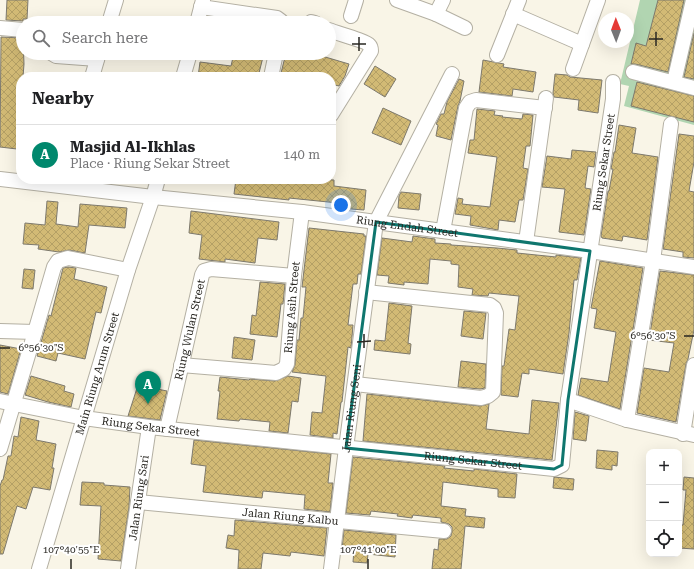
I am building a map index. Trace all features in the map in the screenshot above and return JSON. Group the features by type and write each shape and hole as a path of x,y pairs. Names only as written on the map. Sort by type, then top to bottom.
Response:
{"street":[{"path":"111,16 116,0"},
{"path":"351,16 356,0"},
{"path":"397,0 436,14 466,28"},
{"path":"436,14 443,0"},
{"path":"497,55 518,0"},
{"path":"573,69 598,0"},
{"path":"674,82 693,0"},
{"path":"199,16 202,3 242,6 271,16"},
{"path":"513,14 582,44"},
{"path":"0,28 16,29"},
{"path":"336,33 365,41 370,45 371,51 336,107"},
{"path":"93,72 97,60"},
{"path":"184,72 188,60"},
{"path":"272,72 275,60"},
{"path":"633,72 694,88"},
{"name":"Jalan Riung Seni","path":"332,569 346,448 376,222 452,74"},
{"name":"Riung Sekar Street","path":"7,403 84,418 149,427 554,469 562,465 568,400 613,99 613,82"},
{"path":"443,231 466,108 470,102 476,100 546,103 526,242"},
{"path":"627,420 653,261 671,124"},
{"name":"Riung Endah Street","path":"0,178 16,180"},
{"name":"Riung Endah Street","path":"48,184 153,197 302,212 526,242 694,267"},
{"name":"Main Riung Arum Street","path":"40,569 128,270 157,184"},
{"name":"Riung Asih Street","path":"181,365 276,373 284,370 287,364 294,276 302,212"},
{"path":"0,449 7,403 36,332 54,267 58,261 68,258 128,270"},
{"name":"Riung Wulan Street","path":"167,429 204,271 211,270 294,276"},
{"path":"355,384 481,398 488,396 493,392 496,313 494,308 490,305 366,292"},
{"path":"0,331 36,332"},
{"path":"568,400 627,420 689,434 694,365"},
{"name":"Jalan Riung Sari","path":"128,569 149,427"},
{"name":"Jalan Riung Kalbu","path":"138,502 444,531"}],"highlighted area":[{"path":"376,222 590,251 568,400 562,465 554,469 346,448"}],"green space":[{"path":"640,0 694,0 694,125 624,106 629,86 620,84 629,48 634,48 634,25"}],"building":[{"path":"7,0 28,0 27,16 16,16 16,21 6,20"},
{"path":"658,0 684,0 668,72 631,64 636,43 646,46"},
{"path":"694,33 694,79 684,77"},
{"path":"1,37 16,38 16,60 24,60 24,64 23,72 16,72 16,149 0,147"},
{"path":"232,60 262,60 259,72 199,72 200,62 231,66"},
{"path":"284,60 335,60 349,64 345,76 339,86 336,85 336,72 281,72"},
{"path":"483,60 504,64 503,67 536,72 533,92 513,89 512,96 479,92"},
{"path":"375,66 396,79 385,97 364,84"},
{"path":"555,74 602,80 598,113 578,110 579,100 554,97"},
{"path":"459,79 464,81 451,140 436,136 438,125 436,124 441,114 444,114 447,102"},
{"path":"637,82 694,96 694,122 631,106"},
{"path":"383,108 411,121 401,145 372,133"},
{"path":"477,109 495,111 494,115 503,116 502,117 522,119 523,114 533,115 530,146 526,146 523,168 528,169 523,200 519,200 515,222 499,220 498,230 470,225 471,216 455,214 458,198 463,199 462,204 490,207 497,157 468,153 470,140 474,140"},
{"path":"619,125 636,128 632,153 658,157 647,240 623,236 622,241 602,238 601,236"},
{"path":"679,134 694,136 694,162 689,191 694,192 694,258 683,257 683,252 663,249"},
{"path":"572,150 596,152 594,167 588,166 585,188 591,189 584,235 559,232 565,189 542,187 547,156 571,159"},
{"path":"235,184 334,184 334,186 366,190 364,210 338,208 338,203 289,198 289,200 234,194"},
{"path":"401,192 421,194 419,210 398,208 399,196"},
{"path":"47,201 58,202 56,224 78,227 80,204 127,208 125,228 89,225 85,253 69,250 59,252 38,249 39,245 23,244 25,223 45,225"},
{"path":"191,211 279,222 277,240 258,238 255,263 225,259 225,262 199,259 202,235 189,233"},
{"path":"309,228 364,234 364,236 366,236 361,274 358,274 357,284 353,284 348,325 353,325 351,348 348,347 337,434 333,433 333,438 310,435 312,412 322,413 326,376 292,372 295,365 301,318 303,318 306,287 302,287"},
{"path":"413,236 435,239 435,243 517,250 517,253 581,258 577,280 574,280 563,374 529,369 529,374 522,373 518,397 501,395 502,366 504,366 509,329 515,330 519,296 489,293 488,296 472,295 473,289 458,287 459,265 451,264 451,261 430,259 428,284 404,282 404,285 388,283 389,276 377,275 382,238 412,242"},
{"path":"600,261 643,268 620,409 578,395 581,378 608,382 616,332 594,328 597,309 591,308"},
{"path":"63,268 76,268 74,279 107,287 101,313 96,312 85,359 58,353 56,361 37,356 49,315 51,316"},
{"path":"24,269 35,270 33,289 22,288"},
{"path":"660,271 694,275 694,330 686,364 676,422 637,413 644,368 669,372 674,343 649,340"},
{"path":"260,282 285,284 277,337 250,334 252,315 256,316"},
{"path":"389,303 412,306 408,343 411,344 410,354 374,350 375,340 385,341"},
{"path":"464,311 486,313 483,339 461,336"},
{"path":"234,337 255,340 252,360 232,358"},
{"path":"0,345 21,349 8,394 0,392"},
{"path":"461,361 486,364 485,388 458,387"},
{"path":"31,376 65,386 64,391 74,394 71,407 25,395"},
{"path":"288,376 301,378 298,402 292,401 288,433 269,431 270,422 240,419 239,421 217,419 220,377 275,381"},
{"path":"138,385 167,391 160,420 128,416"},
{"path":"367,394 480,406 489,404 486,429 529,434 532,400 559,403 552,460 363,441"},
{"path":"575,412 589,416 586,441 573,439"},
{"path":"21,417 39,421 36,440 56,444 52,468 54,468 50,490 33,487 26,509 17,506 3,554 0,554 0,486 3,480 8,456 11,456 14,436 18,437"},
{"path":"194,440 331,454 328,483 333,483 330,512 304,509 305,495 263,491 262,498 203,492 206,466 191,464"},
{"path":"597,450 618,452 617,466 612,465 612,470 596,468"},
{"path":"353,457 445,466 444,468 474,471 474,469 517,474 515,498 498,497 498,489 443,482 441,506 466,509 465,516 485,518 484,528 465,526 461,569 432,569 434,549 438,550 439,539 447,539 451,536 452,527 449,524 441,522 441,518 413,515 412,518 397,516 398,514 371,511 370,515 346,513"},
{"path":"554,477 574,479 573,490 553,488"},
{"path":"684,477 694,478 694,549 682,548 682,525 686,490 683,490"},
{"path":"82,482 104,483 104,485 130,487 129,507 121,561 98,559 101,506 80,505"},
{"path":"235,520 327,528 324,556 291,552 290,556 263,553 261,569 238,569 239,550 226,548 228,535 234,536"},
{"path":"344,530 396,535 395,557 368,554 367,563 353,562 354,550 342,549"}],"place":[{"name":"Masjid Al-Ikhlas","path":"148,404"}]}
